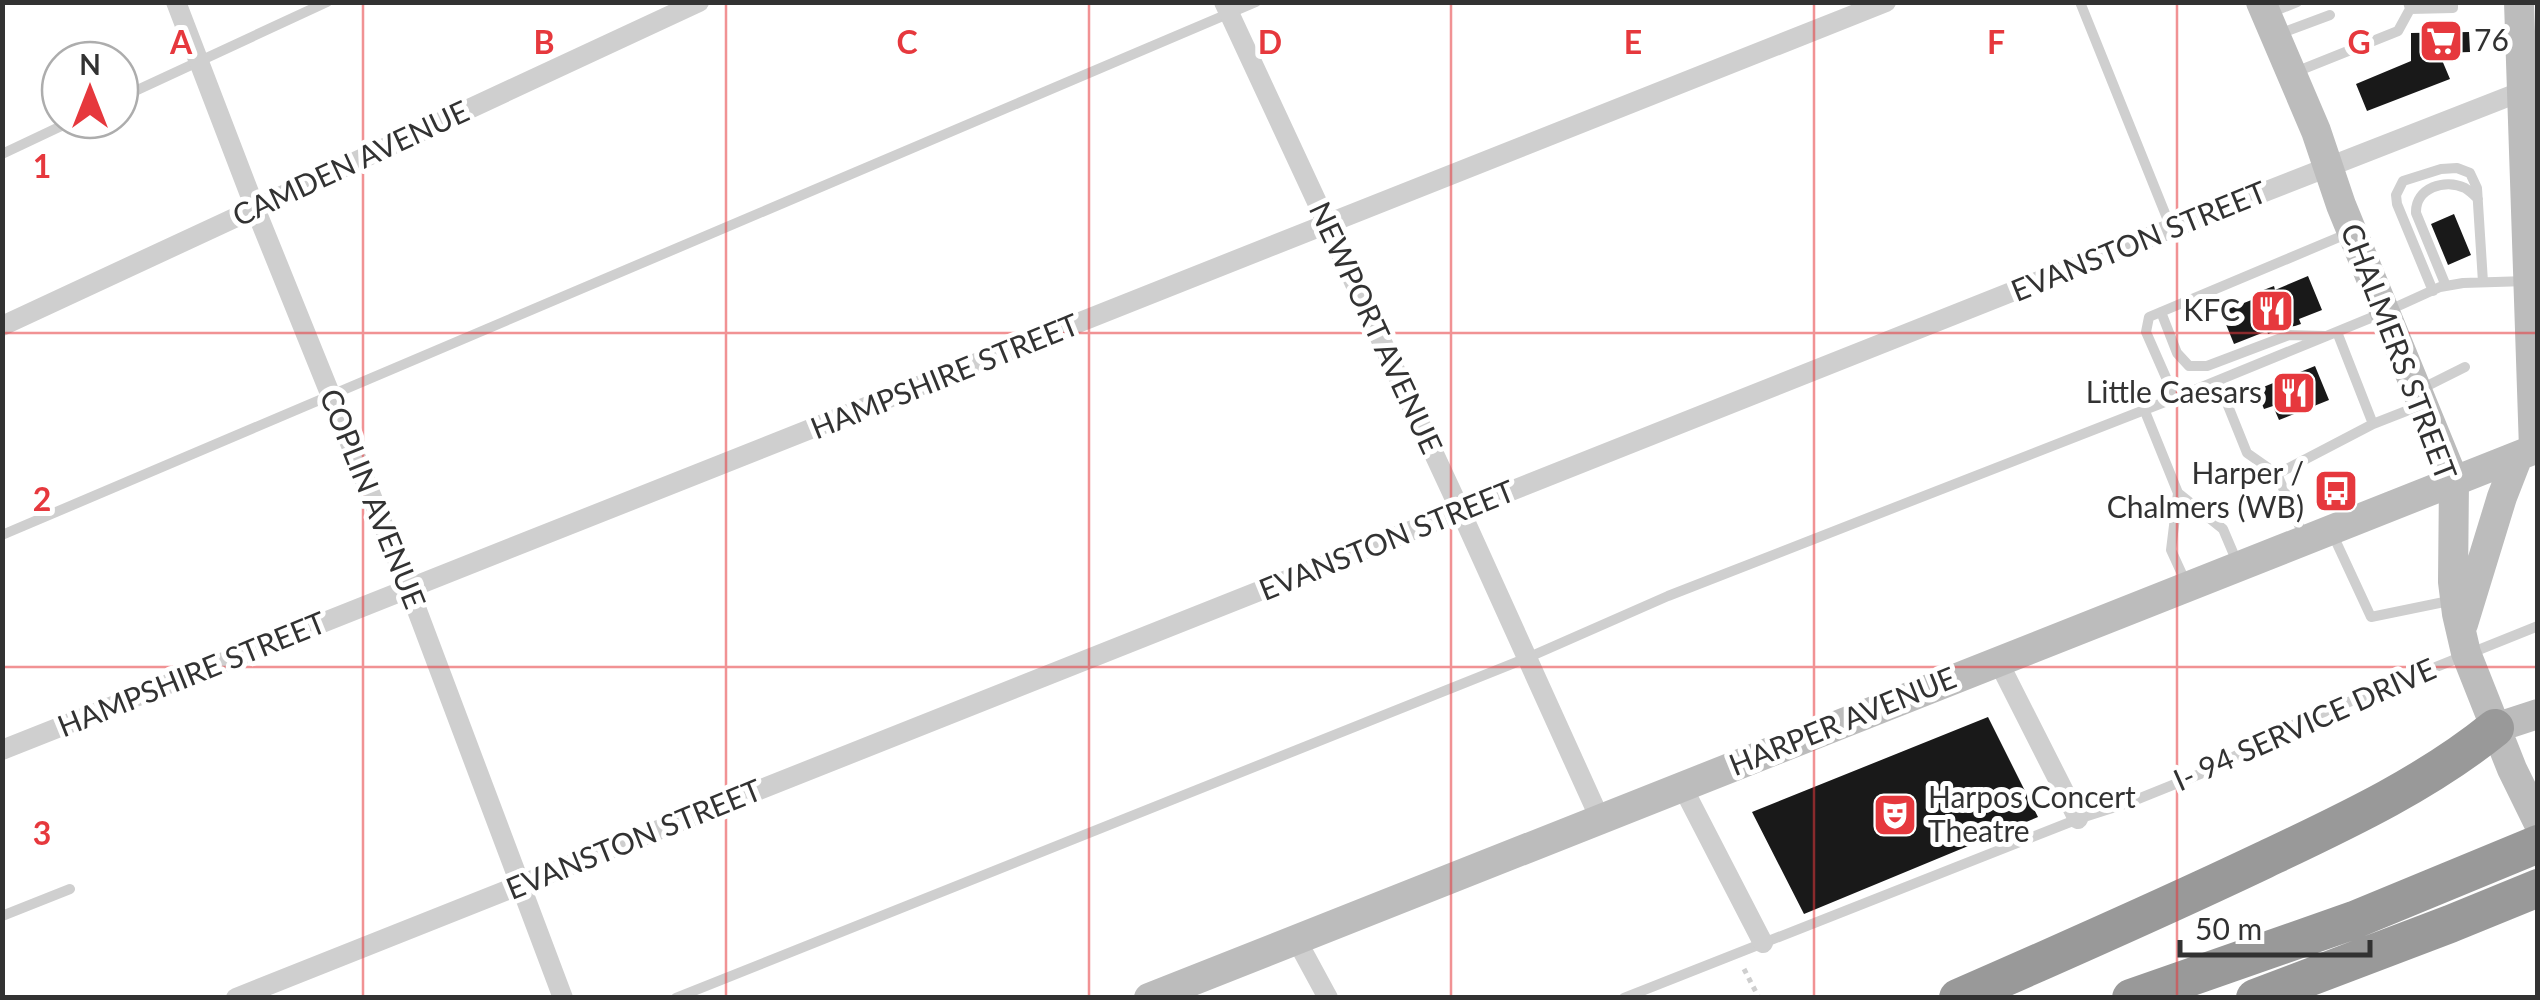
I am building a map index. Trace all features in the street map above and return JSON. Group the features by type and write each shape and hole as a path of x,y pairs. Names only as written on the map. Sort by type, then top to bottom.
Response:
{"highway":[{"path":"1958,998 2135,922 2358,815 2468,750 2495,728"},
{"path":"2131,998 2354,920 2538,844"},
{"path":"2255,998 2538,888"}],"main road":[{"path":"2464,643 2469,600 2502,496 2530,451 2534,318 2530,88 2519,2"},
{"name":"CHALMERS STREET","path":"2268,17 2454,481 2455,600 2464,643 2495,728 2538,822"},
{"name":"HARPER AVENUE","path":"1150,998 2530,451"},
{"path":"2495,728 2538,714"}],"street":[{"name":"COPLIN AVENUE","path":"176,2 409,589 563,998"},
{"name":"CAMDEN AVENUE","path":"2,326 699,2"},
{"name":"HAMPSHIRE STREET","path":"2,750 1886,2"},
{"name":"NEWPORT AVENUE","path":"1226,8 1600,819"},
{"name":"EVANSTON STREET","path":"236,998 2530,88"},
{"path":"1998,661 2078,819"},
{"path":"1682,786 1762,943"},
{"path":"1296,939 1328,998"}],"lane":[{"path":"140,89 328,2"},
{"path":"2,535 1226,8 1256,2"},
{"path":"2080,2 2171,228"},
{"path":"2268,17 2297,2"},
{"path":"2292,74 2398,31 2409,6 2453,8 2453,2"},
{"path":"2268,17 2330,15"},
{"path":"2,154 40,136"},
{"path":"2440,288 2396,204 2398,187 2404,181 2440,169 2458,168 2470,173 2478,188 2483,282"},
{"path":"2440,288 2416,204 2424,192 2437,185 2453,184 2478,199"},
{"path":"2175,398 2146,332 2150,317 2352,232"},
{"path":"676,998 1527,658 1668,596 2218,381 2440,288 2483,282 2531,260"},
{"path":"2161,312 2177,353 2188,366 2207,366 2290,335 2332,334"},
{"path":"2332,334 2374,424"},
{"path":"2276,474 2420,398 2465,367"},
{"path":"2218,381 2247,453 2276,474 2370,617 2455,600"},
{"path":"2144,409 2178,493 2171,550 2187,586"},
{"path":"2178,493 2223,528 2238,566"},
{"name":"I- 94 SERVICE DRIVE","path":"1624,998 2205,772 2464,643 2538,626"},
{"path":"2,916 70,889"}],"path":[{"path":"1736,954 1759,998"}],"building":[{"path":"2469,32 2470,52 2439,53 2450,79 2367,111 2356,84 2411,61 2411,33"},
{"path":"2454,214 2471,255 2448,265 2431,224"},
{"path":"2308,276 2322,310 2299,319 2301,324 2268,334 2267,331 2234,344 2221,312 2254,299 2253,294 2274,286 2275,290"},
{"path":"2315,366 2329,400 2279,420 2273,406 2264,409 2256,390"},
{"name":"Harpos Concert Theatre","path":"1988,717 2038,817 1804,914 1752,812"}],"place":[{"name":"76","path":"2441,41"},
{"name":"KFC","path":"2272,311"},
{"name":"Little Caesars","path":"2294,393"},
{"name":"Harper / Chalmers (WB)","path":"2336,491"},
{"name":"Harpos Concert Theatre","path":"1895,815"}]}
